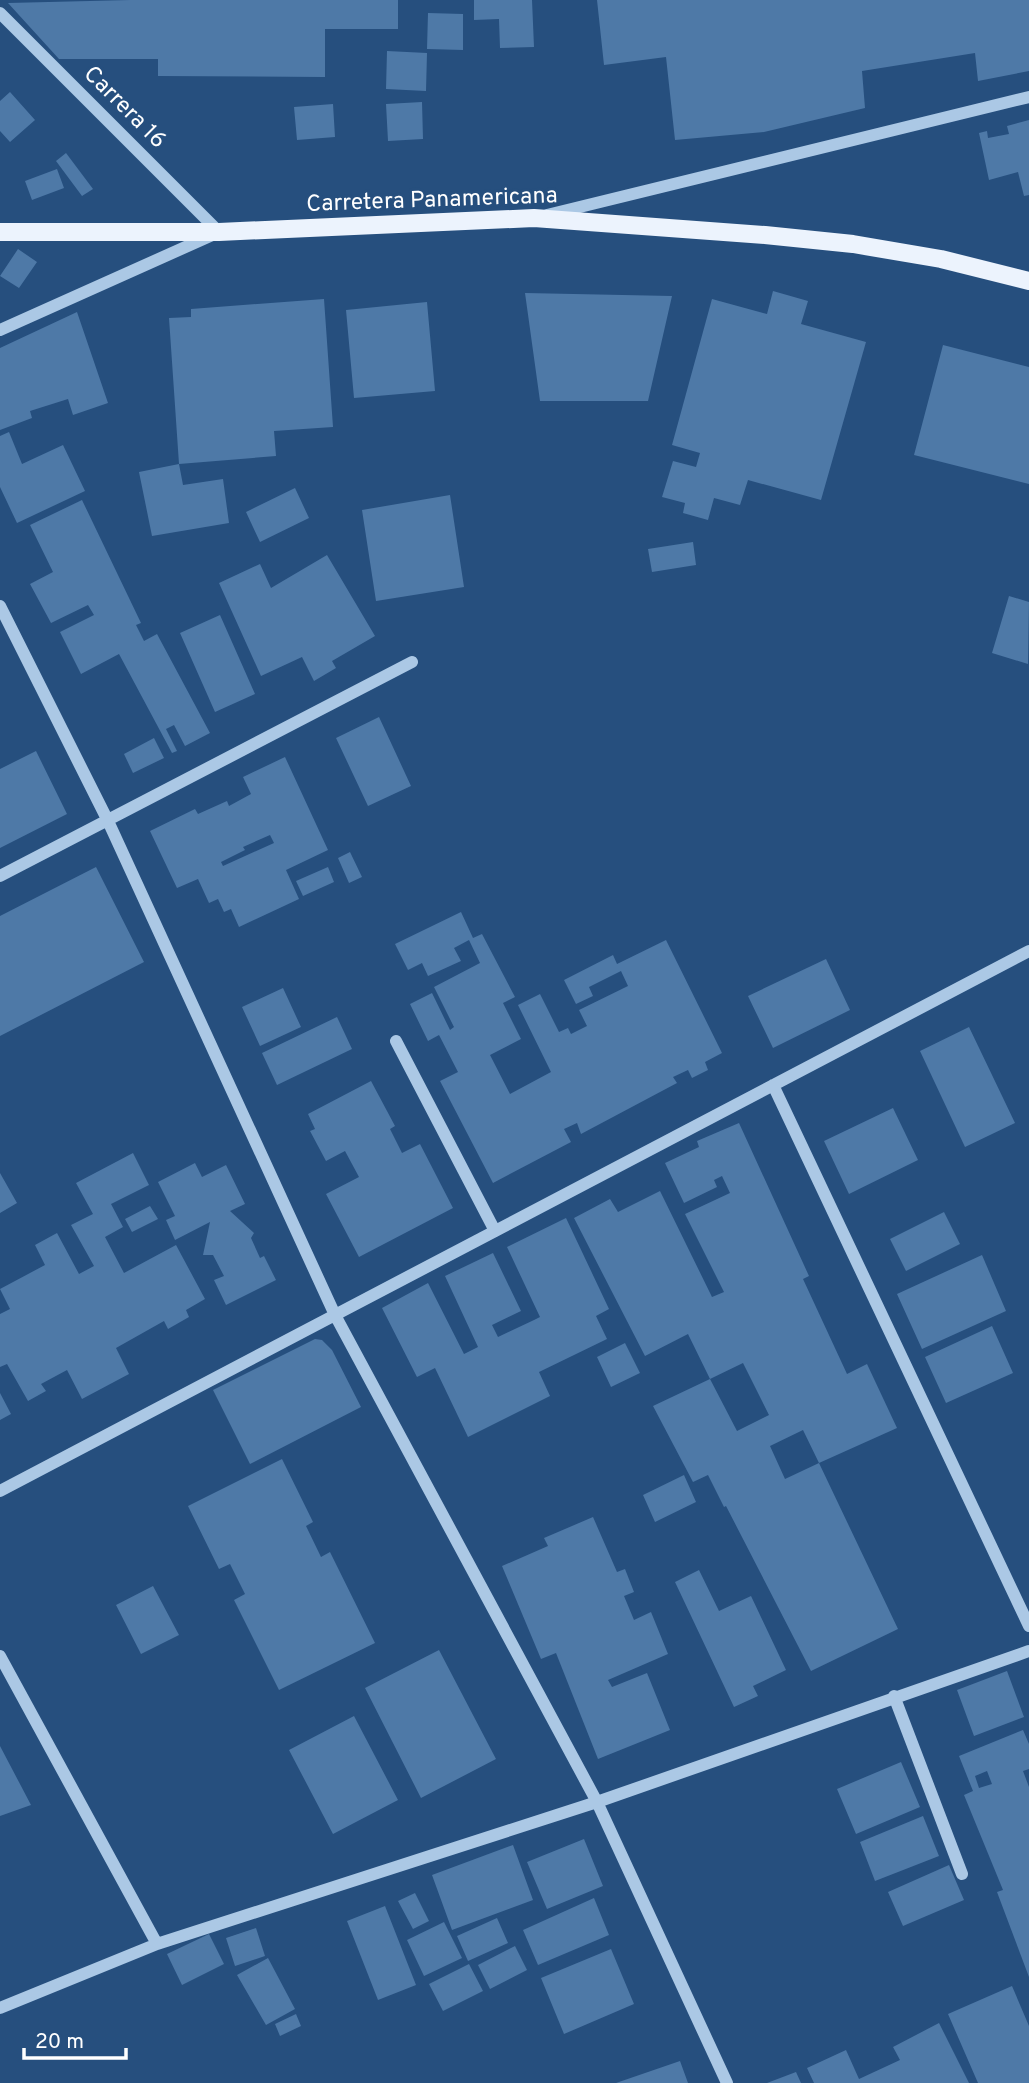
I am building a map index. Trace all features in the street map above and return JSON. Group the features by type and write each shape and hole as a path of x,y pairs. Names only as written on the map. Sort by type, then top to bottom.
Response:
{"main road":[{"name":"Carretera Panamericana","path":"0,232 219,232 534,218 853,244 941,259 1029,281"}],"street":[{"name":"Carrera 16","path":"0,13 219,232"},
{"path":"534,218 1029,97"},
{"path":"0,330 219,232"},
{"path":"0,606 108,821 335,1315 597,1802 727,2083"},
{"path":"0,877 412,662"},
{"path":"0,1491 1029,951"},
{"path":"396,1041 495,1231"},
{"path":"773,1085 1029,1626"},
{"path":"0,2008 158,1944 597,1802 1029,1651"},
{"path":"0,1656 158,1944"},
{"path":"894,1696 962,1874"}],"building":[{"path":"398,0 398,29 325,29 325,77 158,76 158,59 59,59 8,3"},
{"path":"474,0 532,0 534,47 500,48 499,19 474,20"},
{"path":"597,0 1029,0 1029,71 978,81 975,53 862,71 865,108 764,132 675,140 666,57 604,65"},
{"path":"428,13 463,14 463,50 427,49"},
{"path":"387,51 427,53 426,91 386,89"},
{"path":"10,92 35,120 10,142 0,131 0,101"},
{"path":"422,102 423,139 388,141 386,104"},
{"path":"333,104 335,137 297,140 294,107"},
{"path":"1029,120 1029,195 1024,196 1018,172 989,180 979,133 987,131 988,138 1009,134 1007,126"},
{"path":"66,153 93,189 82,196 56,161"},
{"path":"57,169 64,188 32,200 25,181"},
{"path":"18,249 37,262 19,288 0,276"},
{"path":"773,291 808,301 801,324 866,342 821,500 748,480 740,505 714,498 708,520 683,513 685,503 662,497 673,461 696,467 700,453 672,445 712,299 767,314"},
{"path":"525,293 672,296 648,401 540,401"},
{"path":"324,299 333,427 274,431 276,456 179,464 169,318 191,317 191,309"},
{"path":"427,302 435,391 354,398 346,310"},
{"path":"77,312 108,403 73,415 68,399 30,411 32,418 0,430 0,348"},
{"path":"943,345 1029,367 1029,484 914,455"},
{"path":"9,432 22,464 63,445 85,491 17,523 0,487 0,436"},
{"path":"179,464 183,485 223,479 229,523 152,536 139,472"},
{"path":"295,488 309,518 260,542 246,512"},
{"path":"450,495 464,587 376,601 362,510"},
{"path":"82,500 141,623 136,625 144,641 157,634 210,733 185,746 174,725 166,729 177,751 172,753 119,654 81,674 60,632 94,615 88,605 51,623 30,584 53,572 30,525"},
{"path":"693,542 696,565 652,572 648,549"},
{"path":"327,555 375,636 332,661 336,668 314,681 302,657 261,676 219,583 260,564 271,588"},
{"path":"1009,596 1029,602 1028,664 992,653"},
{"path":"220,615 255,694 215,712 180,633"},
{"path":"379,717 411,786 368,806 336,738"},
{"path":"154,738 164,758 133,773 124,754"},
{"path":"36,751 67,814 0,848 0,769"},
{"path":"285,757 328,850 286,870 299,899 239,927 231,909 224,912 218,899 209,903 198,879 177,888 150,831 195,809 198,814 227,801 229,806 251,794 243,777","holes":["270,835 274,843 223,866 221,862 245,850 243,847"]},
{"path":"350,852 362,877 349,883 338,858"},
{"path":"96,867 144,962 0,1036 0,916"},
{"path":"328,867 334,882 303,896 296,881"},
{"path":"461,912 473,938 482,934 515,997 503,1003 521,1039 490,1055 510,1094 551,1072 518,1005 540,994 559,1032 568,1028 571,1034 587,1026 579,1010 628,986 621,971 589,987 593,996 576,1004 564,980 613,955 617,964 666,940 722,1053 705,1062 708,1070 692,1078 688,1070 673,1077 677,1083 581,1134 577,1123 564,1129 571,1142 493,1183 440,1081 458,1072 439,1035 428,1041 410,1004 432,993 450,1030 454,1027 434,987 480,963 469,940 454,948 461,961 428,976 422,963 408,970 395,944"},
{"path":"826,959 850,1010 773,1048 748,996"},
{"path":"283,988 301,1027 260,1046 242,1007"},
{"path":"337,1017 352,1049 277,1085 262,1053"},
{"path":"969,1027 1015,1123 965,1147 920,1051"},
{"path":"371,1081 395,1126 390,1129 402,1153 420,1144 453,1208 359,1257 326,1194 359,1177 345,1151 326,1161 310,1131 315,1129 308,1114"},
{"path":"893,1108 918,1160 849,1194 824,1141"},
{"path":"739,1123 809,1276 803,1279 847,1374 867,1364 897,1428 819,1463 898,1629 811,1671 708,1475 693,1482 653,1406 710,1379 688,1334 645,1356 574,1218 610,1199 618,1212 660,1191 712,1297 724,1292 685,1214 730,1193 722,1176 714,1180 717,1187 684,1203 665,1163 699,1147 697,1141","holes":["743,1363 769,1415 737,1431 710,1379","803,1430 819,1463 785,1479 770,1446"]},
{"path":"133,1153 149,1185 111,1204 123,1227 105,1237 124,1273 176,1245 205,1299 186,1310 189,1317 168,1329 164,1321 116,1348 129,1374 82,1399 67,1370 41,1384 46,1391 28,1401 7,1364 0,1367 0,1314 10,1309 0,1289 45,1265 35,1245 57,1233 79,1274 94,1266 71,1225 93,1214 76,1183"},
{"path":"195,1163 202,1177 226,1165 245,1204 230,1211 254,1233 251,1238 260,1258 264,1256 276,1280 226,1305 214,1280 224,1276 213,1255 203,1255 210,1222 175,1240 166,1220 175,1216 158,1182"},
{"path":"0,1173 17,1203 0,1213"},
{"path":"150,1206 158,1219 132,1232 125,1219"},
{"path":"944,1212 960,1244 906,1271 890,1239"},
{"path":"566,1218 609,1309 596,1316 607,1339 539,1372 550,1396 468,1437 435,1368 417,1377 382,1308 428,1283 464,1354 478,1347 445,1276 493,1253 521,1311 492,1325 498,1337 534,1320 540,1317 507,1247"},
{"path":"982,1255 1006,1311 922,1349 897,1294"},
{"path":"992,1326 1013,1373 946,1403 925,1357"},
{"path":"315,1339 322,1340 332,1350 361,1407 250,1464 213,1390"},
{"path":"625,1343 640,1373 611,1387 597,1357"},
{"path":"0,1393 11,1414 0,1420"},
{"path":"282,1459 313,1522 306,1526 321,1557 330,1552 375,1643 279,1690 234,1600 245,1594 230,1564 219,1569 188,1506"},
{"path":"684,1475 696,1502 655,1522 643,1495"},
{"path":"593,1517 617,1572 625,1569 634,1592 624,1596 634,1620 651,1612 668,1654 608,1680 612,1687 647,1673 670,1730 598,1759 556,1653 541,1659 502,1566 548,1546 544,1538"},
{"path":"699,1570 719,1611 751,1596 786,1670 753,1686 758,1696 734,1707 675,1582"},
{"path":"153,1586 179,1635 141,1654 116,1605"},
{"path":"439,1650 496,1759 421,1798 365,1688"},
{"path":"1007,1671 1024,1717 974,1736 957,1690"},
{"path":"354,1716 398,1800 333,1834 289,1750"},
{"path":"1023,1730 1029,1744 1029,1769 1023,1771 1029,1787 1029,1977 997,1892 1003,1890 964,1795 973,1791 959,1756","holes":["987,1771 992,1784 979,1788 975,1776"]},
{"path":"0,1746 31,1805 0,1816"},
{"path":"901,1762 920,1807 856,1834 837,1789"},
{"path":"923,1816 939,1856 875,1881 860,1842"},
{"path":"584,1839 603,1886 547,1909 527,1862"},
{"path":"513,1845 533,1900 452,1930 432,1875"},
{"path":"949,1865 964,1900 903,1926 888,1892"},
{"path":"415,1893 429,1921 413,1929 398,1901"},
{"path":"594,1898 609,1935 538,1965 523,1930"},
{"path":"385,1906 416,1985 378,2000 347,1921"},
{"path":"497,1918 508,1943 468,1961 457,1936"},
{"path":"444,1922 462,1958 424,1976 407,1940"},
{"path":"256,1928 265,1956 235,1966 226,1938"},
{"path":"209,1934 224,1964 182,1985 167,1954"},
{"path":"515,1946 527,1970 490,1989 478,1965"},
{"path":"611,1949 634,2004 564,2034 541,1978"},
{"path":"268,1958 295,2009 266,2025 237,1975"},
{"path":"469,1964 483,1991 443,2011 429,1984"},
{"path":"1012,1986 1029,2026 1029,2083 978,2083 948,2014"},
{"path":"296,2014 301,2026 280,2036 275,2024"},
{"path":"939,2023 969,2083 814,2083 807,2068 846,2050 859,2079 900,2060 893,2047"},
{"path":"680,2061 688,2083 616,2083"},
{"path":"796,2072 801,2083 767,2083"}]}
